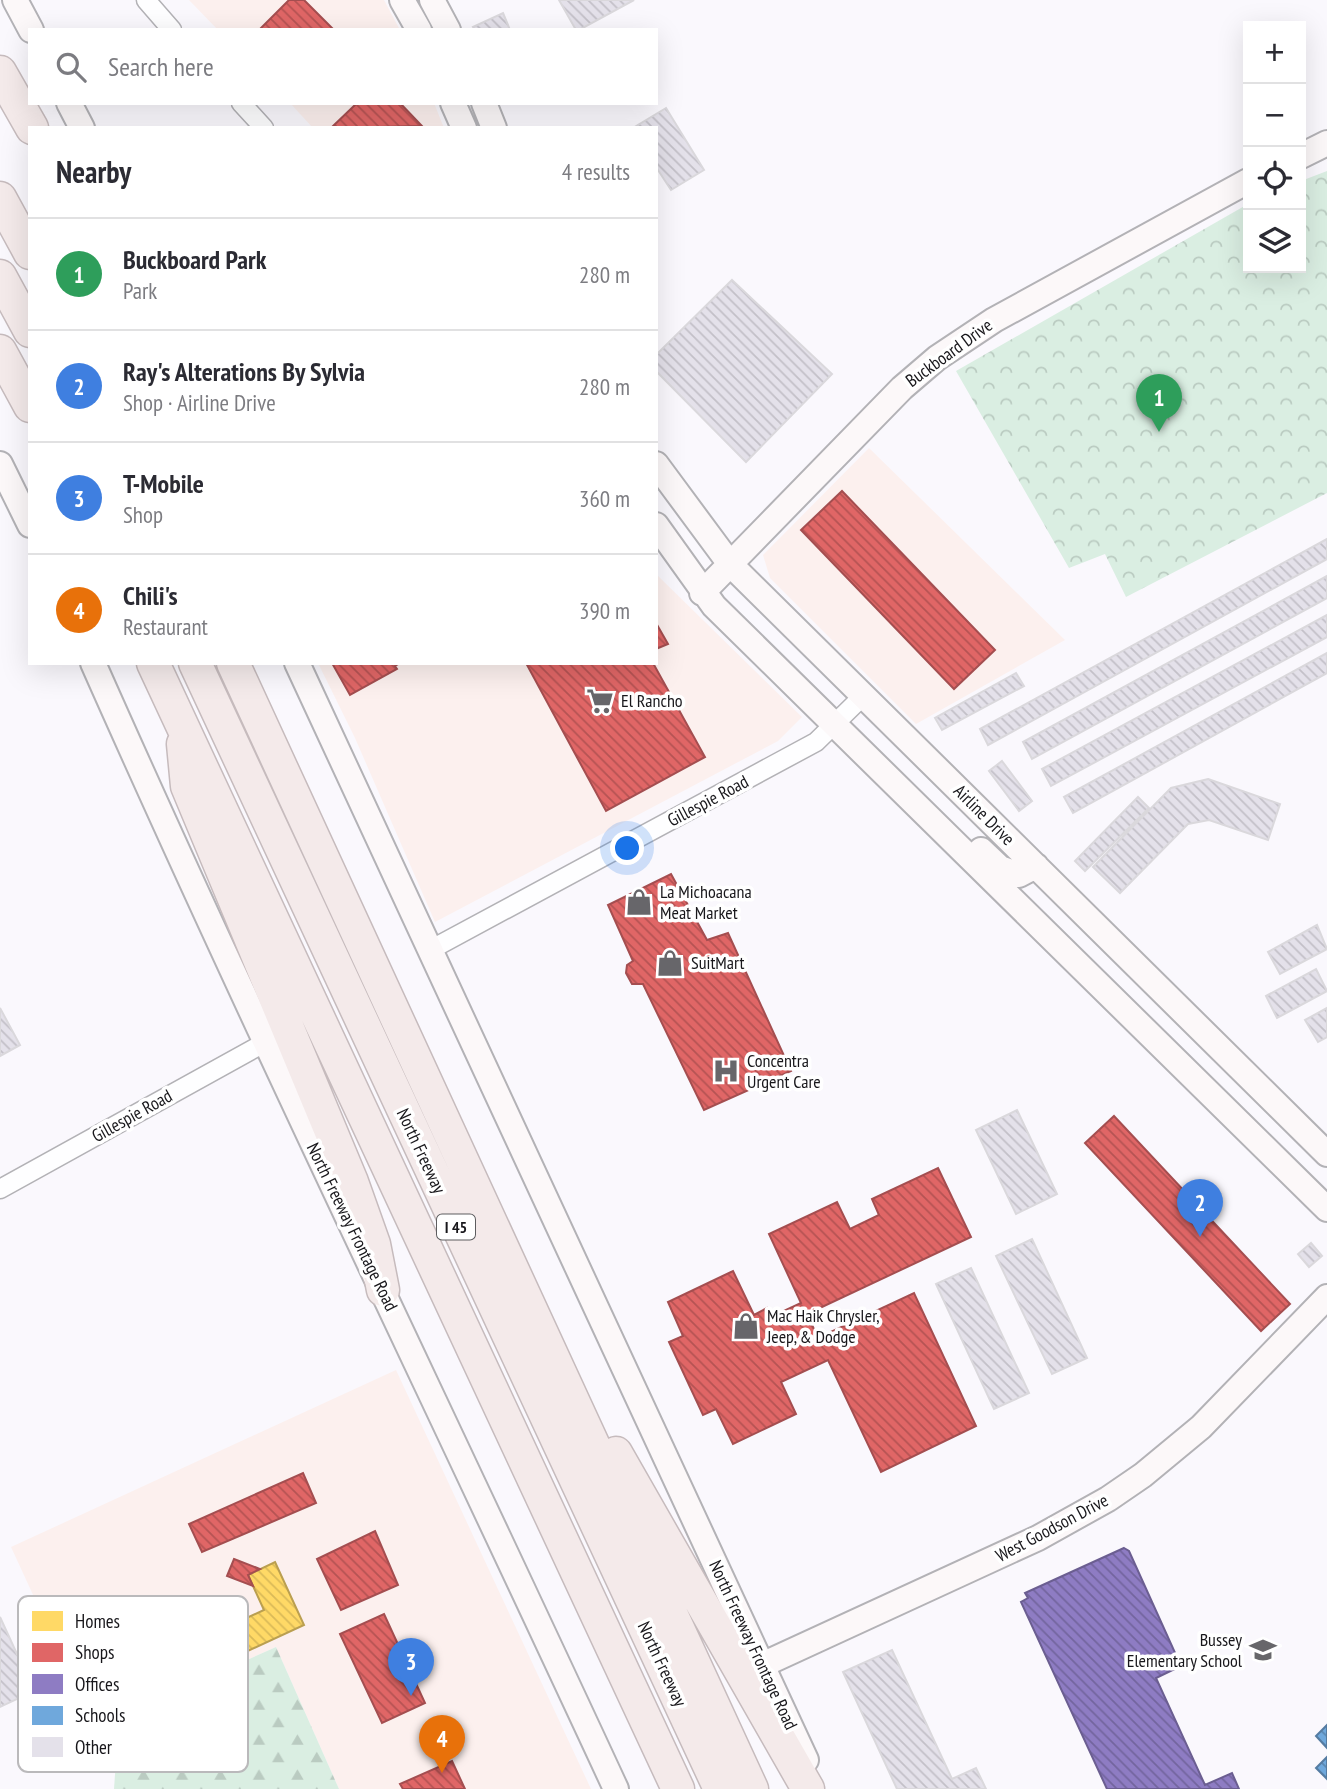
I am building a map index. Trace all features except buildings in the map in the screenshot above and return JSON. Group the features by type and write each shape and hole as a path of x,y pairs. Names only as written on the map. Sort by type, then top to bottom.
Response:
{"highway":[{"path":"0,72 31,126"},
{"path":"0,198 28,249"},
{"path":"0,276 28,327"},
{"path":"0,351 28,402"},
{"name":"North Freeway","path":"154,665 678,1789"},
{"name":"North Freeway","path":"196,665 720,1789"},
{"name":"North Freeway","path":"234,665 752,1789"},
{"path":"180,719 187,786 352,1182 374,1244 383,1290"},
{"path":"581,1420 618,1456 808,1789"}],"main road":[{"path":"0,0 24,17"},
{"path":"402,0 418,28"},
{"path":"432,0 447,28"},
{"path":"70,105 81,126"},
{"path":"456,105 480,121"},
{"path":"1306,154 1327,143"},
{"name":"Buckboard Drive","path":"702,593 902,388 937,358 994,320 1243,184"},
{"path":"0,464 28,521"},
{"name":"Airline Drive","path":"658,467 730,564 1327,1154"},
{"path":"658,528 702,593 1327,1209"},
{"name":"North Freeway Frontage Road","path":"94,665 264,1044 383,1290 616,1789"},
{"name":"North Freeway Frontage Road","path":"298,665 820,1789"},
{"path":"957,845 978,847 1000,868 1019,875 1036,866"},
{"path":"1085,973 1113,943"},
{"name":"West Goodson Drive","path":"762,1665 1038,1538 1108,1499 1143,1475 1201,1427 1327,1297"}],"street":[{"path":"145,1 170,28"},
{"path":"243,105 262,126"},
{"name":"Gillespie Road","path":"430,950 816,742 863,696"},
{"name":"Gillespie Road","path":"0,1189 264,1044"}],"shaded area":[{"path":"189,0 384,0 399,28 216,28"},
{"path":"292,105 435,105 443,126 311,126"},
{"path":"869,448 1065,640 916,724 770,578 763,555"},
{"path":"658,576 802,717 778,741 435,922 355,738 319,665 658,665"},
{"path":"396,1370 591,1789 339,1789 276,1647 248,1659 248,1596 34,1596 11,1547"}],"green space":[{"path":"1327,171 1327,493 1126,597 1105,554 1069,568 956,371 1243,207 1243,273 1306,273 1306,179"},
{"path":"276,1647 339,1789 114,1789 115,1772 248,1772 248,1659"}],"place":[{"name":"Buckboard Park","path":"1159,432"},
{"name":"El Rancho","path":"600,701"},
{"name":"La Michoacana Meat Market","path":"639,902"},
{"name":"SuitMart","path":"670,963"},
{"name":"Concentra Urgent Care","path":"726,1071"},
{"name":"Ray's Alterations By Sylvia","path":"1200,1237"},
{"name":"Mac Haik Chrysler, Jeep, & Dodge","path":"746,1326"},
{"name":"Bussey Elementary School","path":"1263,1650"},
{"name":"T-Mobile","path":"411,1696"},
{"name":"Chili's","path":"442,1773"}]}
